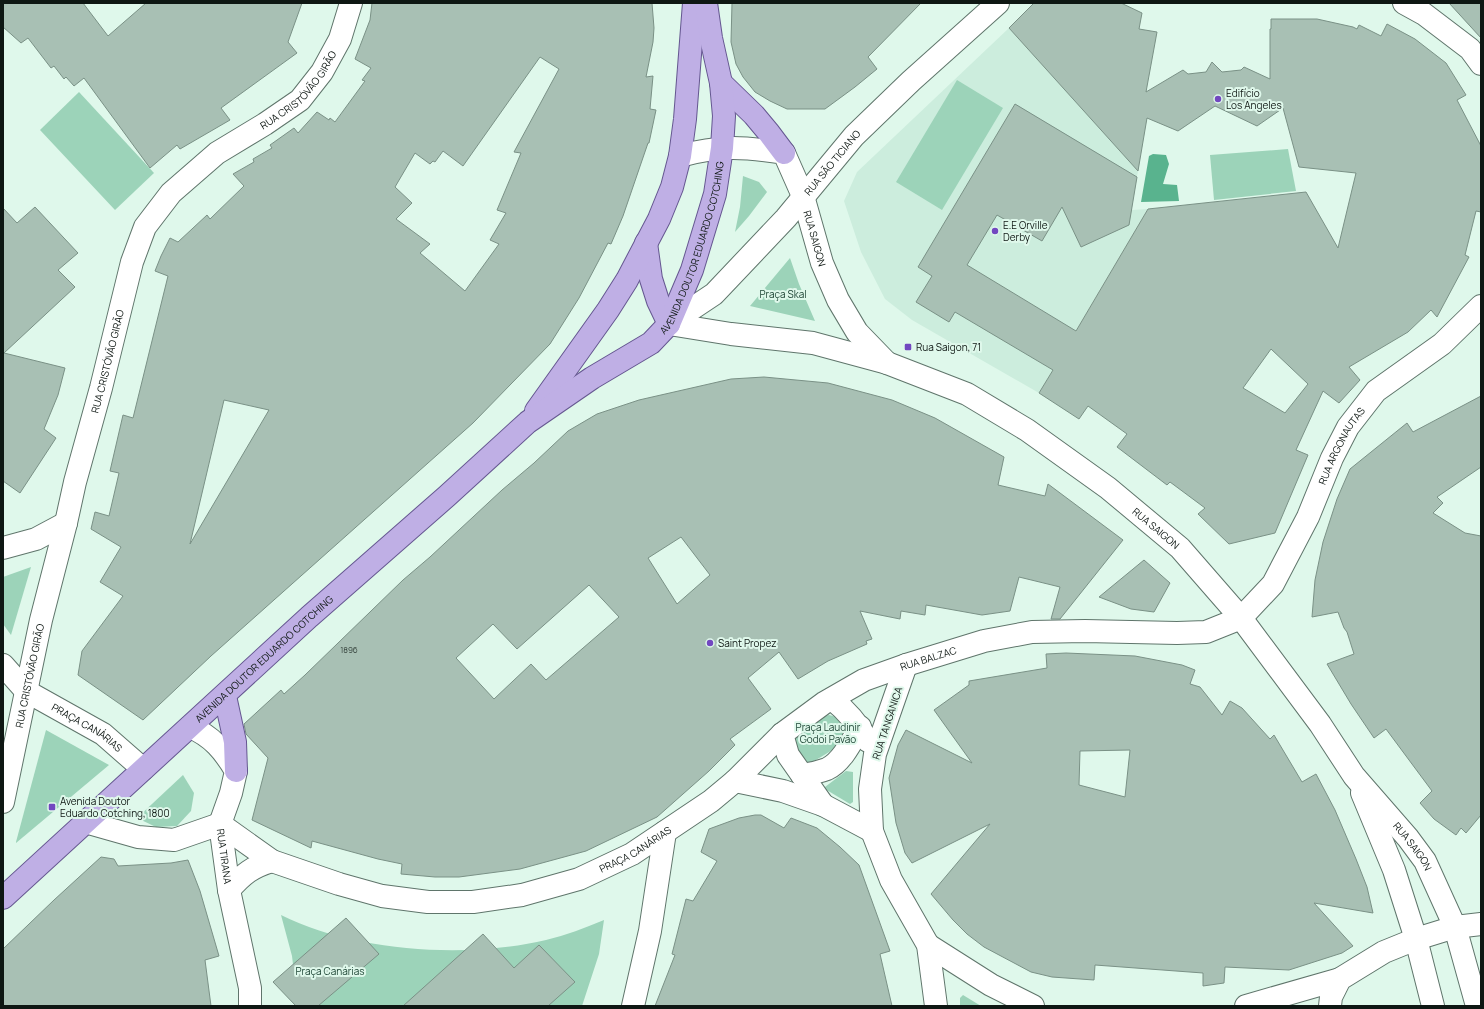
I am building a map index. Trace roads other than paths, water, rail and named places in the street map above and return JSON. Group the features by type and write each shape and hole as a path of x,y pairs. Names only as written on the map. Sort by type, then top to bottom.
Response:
{"main road":[{"name":"AVENIDA DOUTOR EDUARDO COTCHING","path":"528,422 608,310 627,280 672,187 680,156 685,119 694,3"},
{"name":"AVENIDA DOUTOR EDUARDO COTCHING","path":"3,898 190,726 225,696 309,617 528,422 592,378 651,342 670,324 692,270 715,194 722,148 724,116 721,83 711,38 706,3"},
{"path":"721,83 754,115 784,153"},
{"path":"646,243 651,279 658,301 670,324"},
{"path":"225,696 235,742 236,771"}],"street":[{"name":"RUA CRISTÓVÃO GIRÃO","path":"3,802 41,620 75,482 101,388 132,262 145,228 171,193 217,153 300,100 322,72 340,39 351,3"},
{"name":"RUA SÃO TICIANO","path":"670,324 714,294 786,218 854,136 911,81 998,3"},
{"path":"1404,3 1424,14 1470,49 1481,64"},
{"path":"680,156 722,148 747,148 784,153"},
{"name":"RUA SAIGON","path":"784,153 803,196 822,263 838,300 857,332 887,363"},
{"name":"RUA ARGONAUTAS","path":"1241,618 1273,584 1308,517 1332,458 1348,427 1376,391 1442,344 1481,306"},
{"name":"RUA SAIGON","path":"670,324 731,334 813,344 887,363 967,394 1027,430 1108,488 1180,548 1241,618 1320,724 1354,776 1408,838 1424,861 1455,927 1477,1006"},
{"path":"3,548 36,538 66,523"},
{"name":"RUA BALZAC","path":"665,832 711,801 735,781 782,734 832,699 864,680 906,665 984,641 1032,632 1206,632 1241,618"},
{"name":"PRAÇA CANÁRIAS","path":"3,665 26,691 103,734 143,769"},
{"name":"RUA TANGANICA","path":"906,665 875,754 870,789 872,831 890,880 928,945"},
{"path":"832,699 850,715 860,727 875,754"},
{"path":"190,726 200,731 225,753 236,771"},
{"path":"802,775 828,768 836,762 845,752 860,727"},
{"path":"782,734 788,755 823,805"},
{"name":"RUA TIRANA","path":"236,771 231,793 220,824 229,890 250,988 250,1006"},
{"name":"RUA SAIGON","path":"1354,776 1394,870 1416,939 1434,1006"},
{"path":"735,781 783,791 823,805 872,831"},
{"path":"85,822 138,837 174,840 220,824"},
{"name":"PRAÇA CANÁRIAS","path":"220,824 272,861 339,884 382,896 428,902 473,902 522,895 579,879 632,854 665,832"},
{"name":"PRAÇA CANÁRIAS","path":"633,1006 650,931 665,832"},
{"path":"229,890 240,877 258,866 272,861"},
{"path":"1246,1006 1340,979 1384,952 1416,939 1455,927 1481,924"},
{"path":"928,945 936,1006"},
{"path":"928,945 991,985 1033,1006"},
{"path":"1330,1006 1331,997 1340,979"}],"place":[{"name":"Edifício Los Angeles","path":"1218,99"},
{"name":"E.E Orville Derby","path":"995,231"},
{"name":"Rua Saigon, 71","path":"908,347"},
{"name":"Saint Propez","path":"710,643"},
{"name":"Avenida Doutor Eduardo Cotching, 1800","path":"52,807"}],"park label":[{"name":"Praça Skal","path":"783,294"},
{"name":"Praça Laudinir Godoi Pavão","path":"828,732"},
{"name":"Praça Canárias","path":"330,971"}]}
